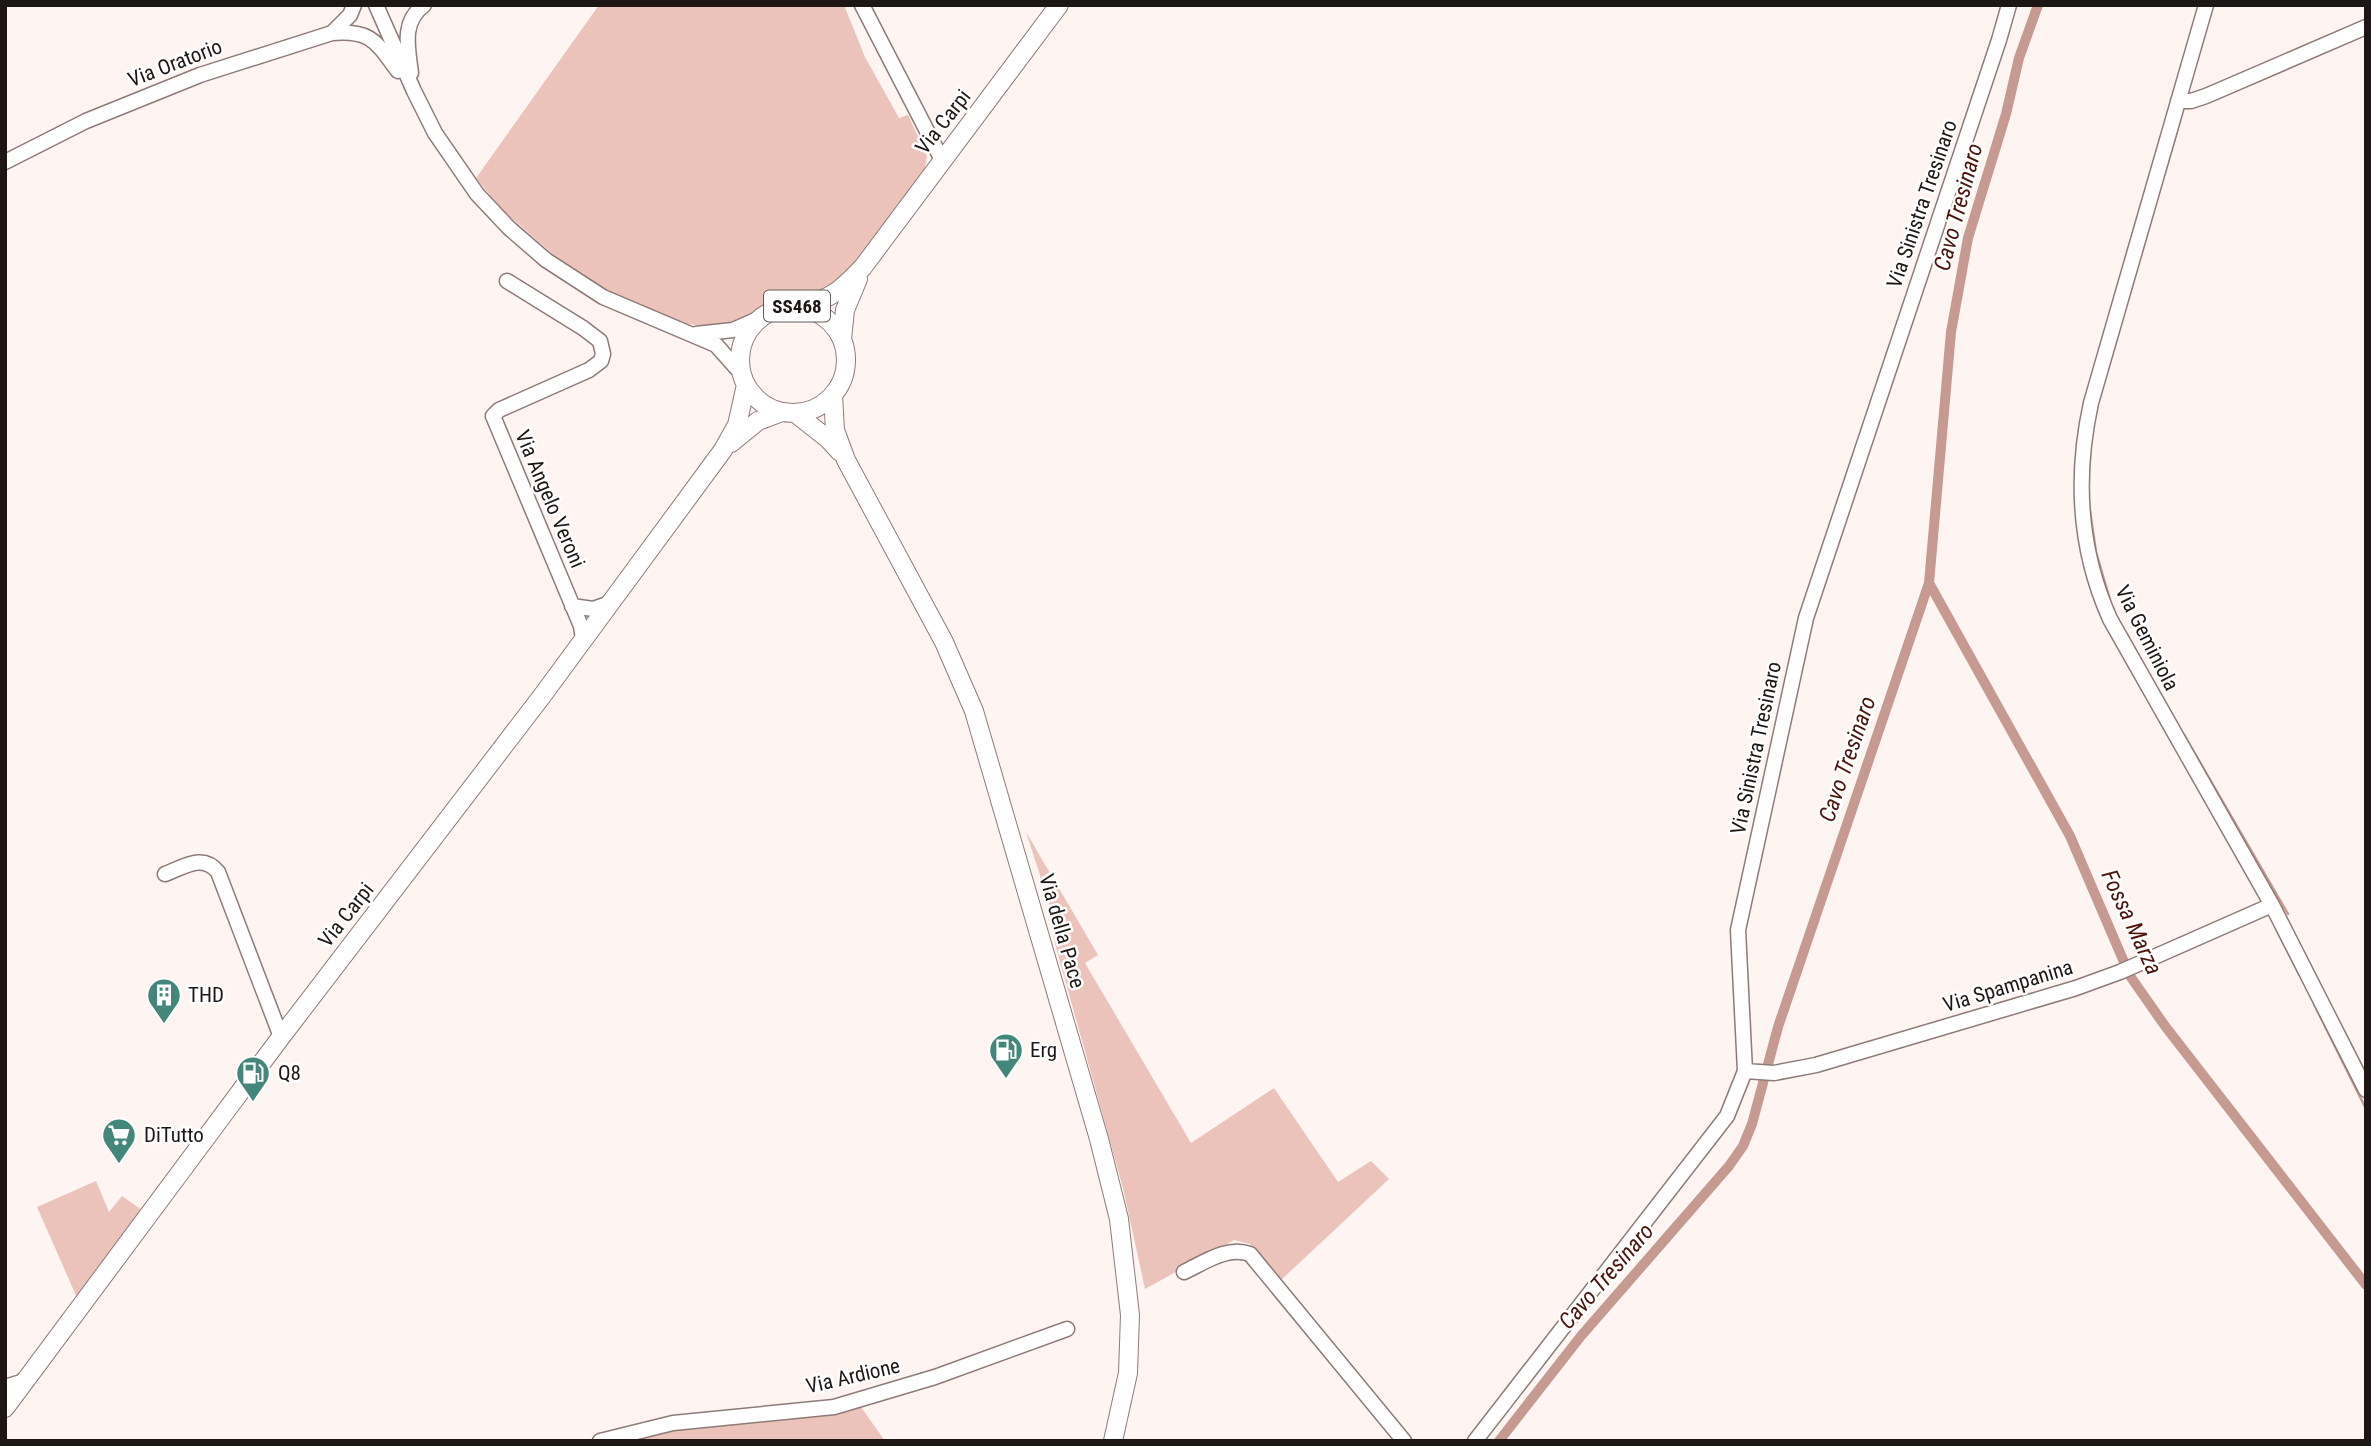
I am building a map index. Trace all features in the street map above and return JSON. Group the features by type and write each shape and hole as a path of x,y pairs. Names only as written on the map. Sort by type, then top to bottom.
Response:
{"main road":[{"name":"Via Carpi","path":"5,1408 723,450 737,425 743,379 740,349 750,328 771,311 819,302 836,294 863,267 1059,5"},
{"name":"Via Carpi","path":"723,450 749,427 789,413 816,408 832,395 843,378 845,369 842,340 845,310 863,267"},
{"name":"SS468","path":"799,306 825,317 842,340"},
{"path":"743,379 761,403 789,413"},
{"name":"Via della Pace","path":"832,395 835,430 846,460 944,642 974,711 1099,1139 1119,1219 1130,1315 1128,1373 1114,1441"},
{"name":"Via della Pace","path":"789,413 828,439 846,460"}],"street":[{"path":"332,33 350,15 354,5"},
{"path":"376,5 435,133 477,194 527,245 565,274 603,297 716,345 743,379"},
{"path":"414,91 408,52 408,25 424,5"},
{"path":"862,5 942,160"},
{"name":"Via Sinistra Tresinaro","path":"1475,1441 1760,1072 1738,930 1806,618 2009,5"},
{"name":"Via Geminiola","path":"2206,5 2091,403 2082,447 2084,528 2092,571 2109,619 2273,905 2366,1090"},
{"path":"2178,101 2191,101 2206,96 2366,27"},
{"path":"332,33 359,33 368,36 414,91"},
{"name":"Via Oratorio","path":"5,162 86,121 200,75 332,33"},
{"name":"Via Angelo Veroni","path":"507,281 583,328 600,341 603,354 601,361 589,370 499,410 493,416 581,626 583,639"},
{"path":"689,334 733,330 758,319"},
{"path":"572,606 593,609 610,603"},
{"path":"165,874 200,860 212,864 218,872 281,1037"},
{"name":"Via Spampanina","path":"1760,1072 1816,1065 2076,988 2126,970 2273,905"},
{"path":"1184,1272 1229,1251 1250,1254 1404,1441"},
{"name":"Via Ardione","path":"600,1441 673,1423 834,1407 935,1377 1068,1329"},
{"path":"5,1387 21,1382 30,1375"}],"shaded area":[{"path":"599,5 844,5 865,57 899,118 908,115 927,156 925,168 856,264 837,281 817,293 771,302 733,323 713,327 687,324 620,298 561,261 501,209 476,178"},
{"path":"1026,832 1098,955 1085,963 1191,1143 1274,1088 1338,1182 1371,1161 1389,1179 1280,1281 1250,1244 1234,1240 1145,1289 1123,1188 1054,940 1052,912"},
{"path":"96,1181 109,1212 122,1196 142,1210 78,1300 37,1207"},
{"path":"856,1400 885,1441 597,1441"}],"waterway":[{"name":"Cavo Tresinaro","path":"1499,1441 1581,1336 1729,1166 1743,1146 1752,1124 1778,1027 1929,583 1951,332 1968,238 2006,114 2019,58 2038,5"},
{"path":"2165,172 2180,121"},
{"path":"2131,289 2154,208"},
{"path":"2104,382 2118,334"},
{"path":"2089,504 2096,552 2110,600"},
{"name":"Fossa Marza","path":"1929,583 2070,836 2130,976 2165,1026 2366,1285"},
{"path":"2184,735 2288,914"},
{"path":"2275,927 2300,976"},
{"path":"2314,1004 2366,1109"}],"place":[{"name":"THD","path":"164,1025"},
{"name":"Erg","path":"1006,1080"},
{"name":"Q8","path":"253,1103"},
{"name":"DiTutto","path":"119,1165"}]}
